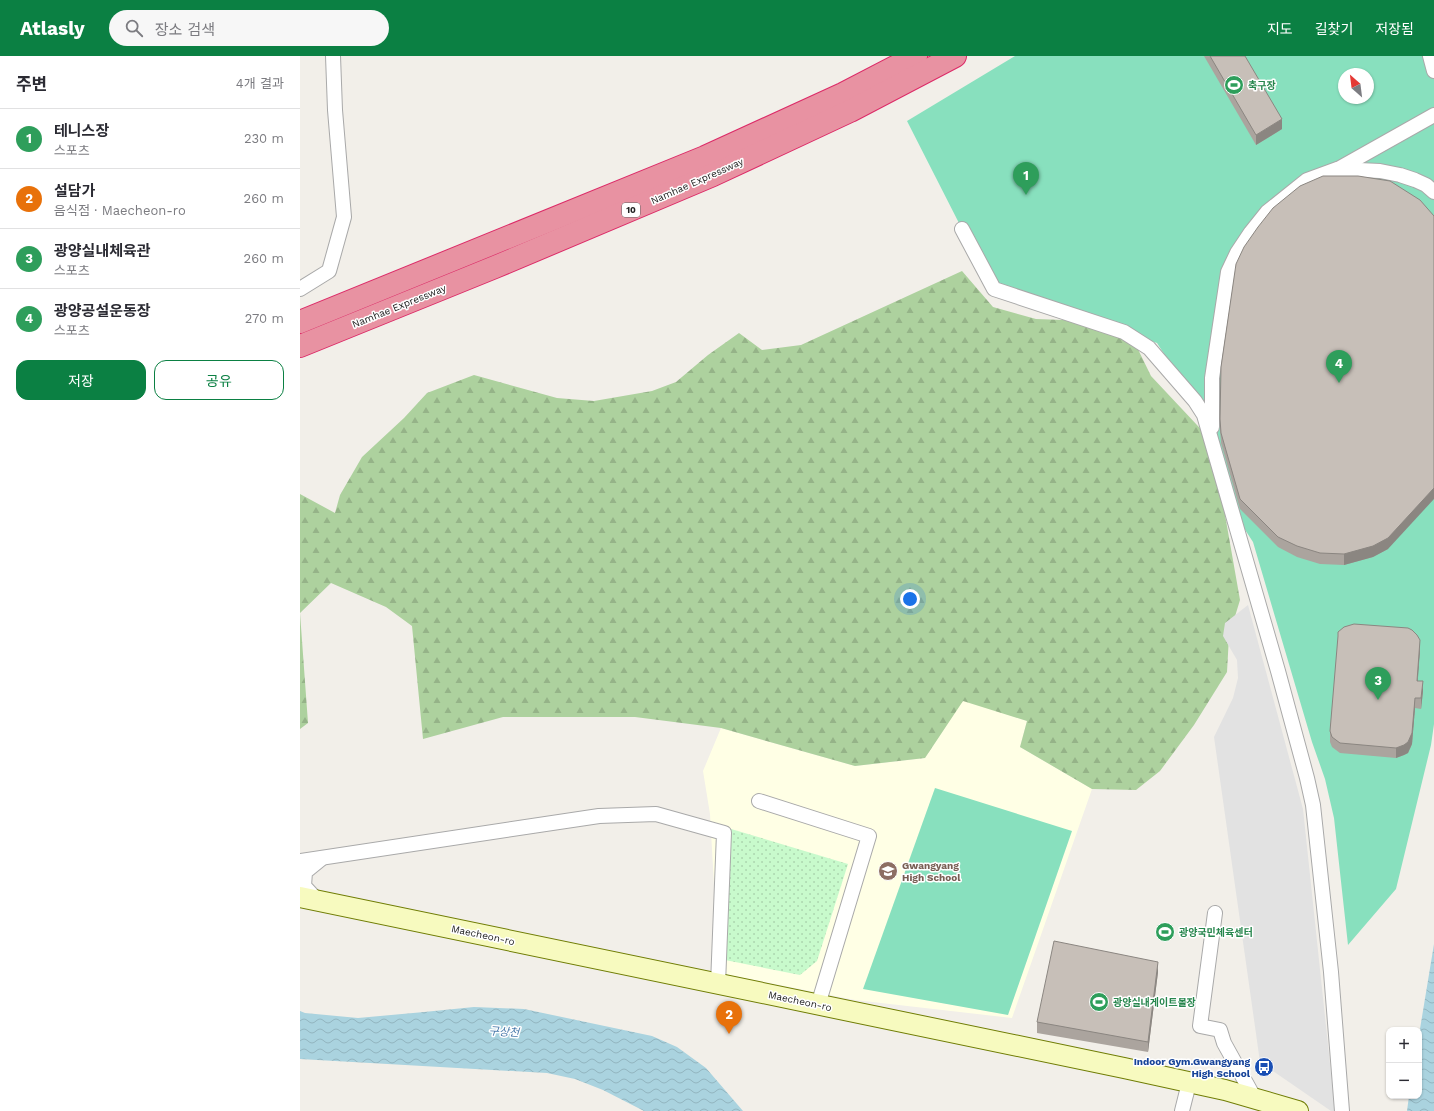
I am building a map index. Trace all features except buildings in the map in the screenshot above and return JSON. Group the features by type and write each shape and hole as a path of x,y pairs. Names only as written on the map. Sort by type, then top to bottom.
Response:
{"highway":[{"name":"Namhae Expressway","path":"300,322 705,157 843,94 916,56"},
{"name":"Namhae Expressway","path":"300,346 496,267 713,175 850,111 955,56"}],"main road":[{"name":"Maecheon-ro","path":"308,899 1124,1068 1225,1090 1298,1111"}],"street":[{"path":"300,289 329,271 344,217 335,110 333,56"},
{"path":"1430,56 1434,70"},
{"path":"1212,441 1212,378 1228,272 1237,253 1251,232 1267,212 1308,180 1338,169 1434,115"},
{"path":"1338,169 1380,171 1400,175 1426,185 1434,192"},
{"path":"962,229 994,289 1124,332 1149,348 1195,401 1204,415 1278,672 1313,805 1331,972 1342,1111"},
{"path":"759,801 869,836 818,1005"},
{"path":"300,861 599,816 656,814 724,833 718,984"},
{"path":"308,899 304,886 305,872 321,859"},
{"path":"1215,913 1200,1026 1220,1030 1224,1043 1255,1099"},
{"path":"1182,1111 1189,1083"}],"shaded area":[{"path":"1248,605 1303,809 1335,1111 1331,1111 1260,1062 1214,737 1233,698 1238,678 1237,660 1223,636 1225,623"},
{"name":"Gwangyang High School","path":"963,700 1027,721 1020,747 1092,789 1012,1018 855,1000 719,973 710,814 703,771 721,728 855,766 925,758"}],"green space":[{"path":"1015,56 1434,56 1434,724 1431,745 1396,889 1348,945 1334,818 1325,779 1312,742 1253,542 1229,505 1214,430 1157,343 994,289 907,121"},
{"path":"962,271 993,307 1036,319 1091,321 1132,337 1151,376 1212,441 1240,600 1229,636 1227,672 1194,725 1160,771 1136,790 1092,789 1020,747 1027,721 963,701 925,758 855,766 721,728 635,717 503,717 423,739 412,626 386,607 331,583 300,613 300,494 335,513 340,495 362,457 404,418 427,393 474,375 557,398 594,401 652,391 676,382 708,355 739,333 762,350 801,345"},
{"path":"300,613 308,723 300,729"},
{"path":"935,788 1072,831 1008,1015 863,989"},
{"path":"721,826 848,864 817,961 800,975 715,958"}],"water":[{"path":"1434,944 1434,1111 1407,1111 1409,1099 1422,1099 1422,1027 1420,1027"},
{"name":"구상천","path":"474,1007 524,1009 652,1036 677,1047 706,1068 743,1111 644,1111 603,1090 575,1079 547,1073 300,1059 300,1011 305,1013 358,1018"}],"place":[{"name":"축구장","path":"1234,85"},
{"name":"테니스장","path":"1026,195"},
{"name":"광양공설운동장","path":"1339,383"},
{"name":"광양실내체육관","path":"1378,700"},
{"name":"Gwangyang High School","path":"888,871"},
{"name":"광양국민체육센터","path":"1165,932"},
{"name":"광양실내게이트볼장","path":"1099,1002"},
{"name":"설담가","path":"729,1034"},
{"name":"Indoor Gym.Gwangyang High School","path":"1264,1067"}]}
